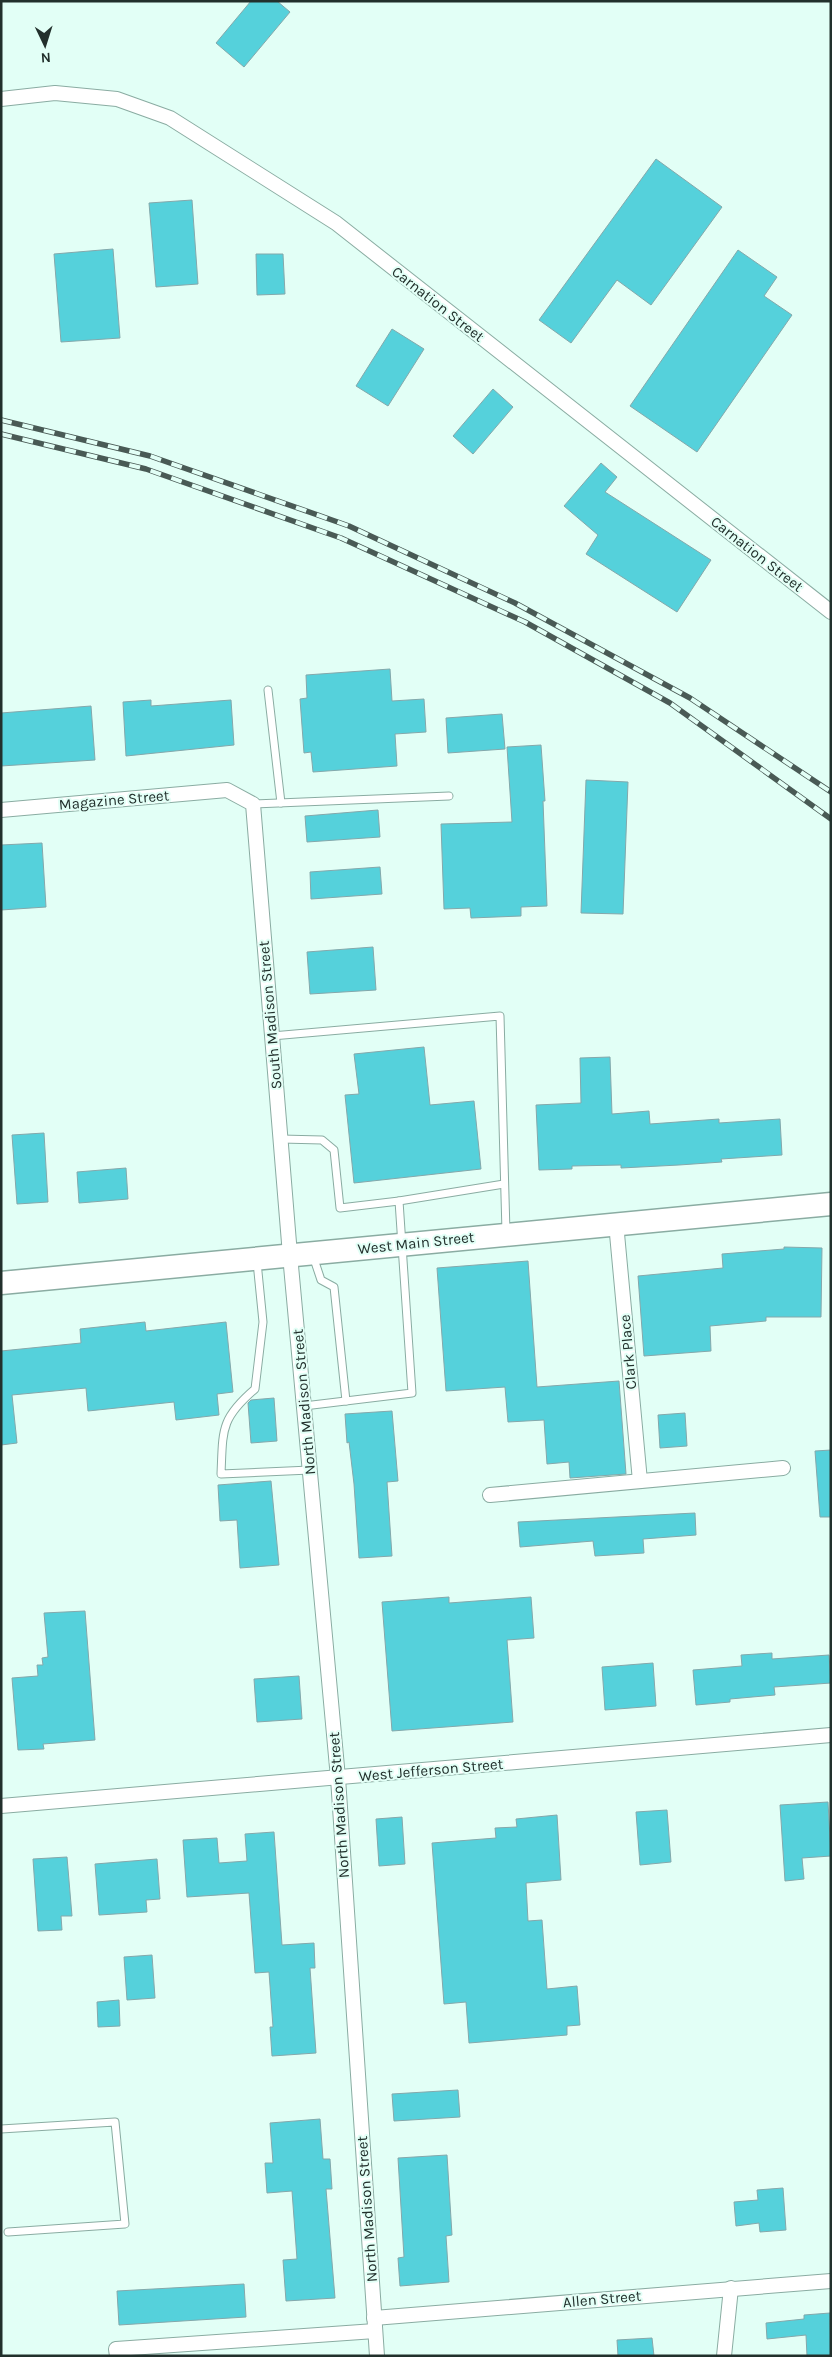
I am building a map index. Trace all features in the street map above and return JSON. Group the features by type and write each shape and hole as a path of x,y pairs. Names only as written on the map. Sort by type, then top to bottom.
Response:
{"main road":[{"name":"West Main Street","path":"1,1283 831,1204"}],"street":[{"name":"Carnation Street","path":"1,99 55,93 117,99 170,118 336,223 831,612"},
{"name":"Magazine Street","path":"1,810 226,790 253,804"},
{"name":"South Madison Street","path":"253,804 280,1140 301,1254"},
{"name":"Clark Place","path":"616,1223 640,1481"},
{"name":"North Madison Street","path":"301,1254 304,1406 338,1778 377,2356"},
{"path":"490,1495 783,1468"},
{"name":"West Jefferson Street","path":"1,1806 831,1735"},
{"name":"Allen Street","path":"117,2352 731,2288 831,2281"},
{"path":"724,2356 731,2288"}],"lane":[{"path":"268,690 281,803"},
{"path":"253,804 450,796"},
{"path":"272,1036 500,1016 506,1234"},
{"path":"280,1140 322,1140 334,1150 340,1208 399,1201 504,1184"},
{"path":"304,1406 412,1393 399,1201"},
{"path":"301,1254 322,1280 334,1286 346,1401"},
{"path":"257,1259 264,1322 256,1389 235,1406 223,1431 221,1474 310,1470"},
{"path":"1,2129 115,2122 125,2224 8,2232"}],"building":[{"path":"251,1 277,1 290,12 244,67 216,43"},
{"path":"656,159 722,207 651,305 617,280 571,343 539,320"},
{"path":"192,200 198,284 156,287 149,203"},
{"path":"113,249 120,338 61,342 54,254"},
{"path":"738,250 777,277 764,296 792,315 697,452 630,406"},
{"path":"256,254 283,254 285,294 257,295"},
{"path":"392,329 424,349 388,406 356,386"},
{"path":"493,389 513,407 473,454 453,436"},
{"path":"601,463 617,477 605,492 711,560 677,612 586,554 598,535 564,506"},
{"path":"390,669 392,701 424,699 426,732 395,734 397,766 313,772 311,752 304,753 300,699 307,698 306,675"},
{"path":"151,700 151,706 231,700 234,745 126,756 123,702"},
{"path":"91,706 95,760 1,766 1,713"},
{"path":"502,714 505,749 448,753 446,718"},
{"path":"541,745 545,801 543,801 547,906 521,907 521,916 471,918 470,908 444,909 441,824 512,822 507,747"},
{"path":"586,780 628,782 623,914 581,913"},
{"path":"378,810 380,837 307,842 305,816"},
{"path":"42,843 46,907 1,910 1,845"},
{"path":"380,867 382,894 311,899 310,872"},
{"path":"373,947 376,990 310,994 307,952"},
{"path":"424,1047 430,1105 474,1101 481,1169 354,1183 345,1095 359,1094 354,1054"},
{"path":"610,1057 612,1114 649,1111 650,1124 719,1119 719,1123 780,1119 782,1155 721,1159 722,1162 679,1165 621,1168 621,1165 572,1166 572,1169 539,1170 536,1105 581,1103 580,1058"},
{"path":"44,1133 48,1202 17,1204 12,1135"},
{"path":"126,1168 128,1199 79,1203 77,1172"},
{"path":"784,1247 822,1248 821,1317 766,1317 766,1321 710,1326 711,1351 644,1356 638,1276 723,1268 722,1254 784,1249"},
{"path":"528,1261 537,1387 619,1381 626,1474 570,1478 569,1462 547,1464 544,1420 508,1422 505,1387 446,1391 437,1268"},
{"path":"145,1322 146,1331 226,1322 233,1392 217,1394 219,1415 176,1420 174,1402 88,1411 86,1388 12,1395 17,1443 1,1445 1,1351 81,1343 80,1329"},
{"path":"274,1398 277,1441 251,1443 248,1403 251,1400"},
{"path":"392,1411 398,1481 387,1482 392,1556 359,1558 354,1484 349,1442 347,1443 345,1414"},
{"path":"685,1413 687,1446 660,1448 658,1415"},
{"path":"831,1450 831,1517 820,1517 815,1451"},
{"path":"271,1481 279,1565 240,1568 237,1520 220,1521 218,1485"},
{"path":"695,1513 696,1535 643,1539 644,1553 595,1556 593,1541 520,1547 518,1522"},
{"path":"449,1597 449,1603 531,1597 534,1638 507,1640 513,1722 392,1731 382,1602"},
{"path":"85,1611 95,1740 43,1744 44,1749 18,1750 12,1678 38,1676 37,1665 43,1665 42,1658 48,1657 44,1613"},
{"path":"772,1653 772,1659 829,1655 831,1683 774,1687 775,1695 730,1699 730,1702 696,1705 693,1670 742,1666 741,1655"},
{"path":"653,1663 656,1706 605,1710 602,1667"},
{"path":"299,1676 302,1719 257,1722 254,1679"},
{"path":"828,1802 831,1856 802,1858 804,1879 785,1881 780,1805"},
{"path":"667,1810 671,1862 640,1865 636,1812"},
{"path":"557,1815 561,1880 526,1883 528,1921 542,1920 547,1989 577,1986 580,2025 567,2026 567,2035 469,2043 466,2002 444,2004 432,1843 496,1838 495,1828 517,1827 516,1819"},
{"path":"402,1817 405,1864 379,1866 376,1819"},
{"path":"274,1832 282,1945 314,1943 315,1968 310,1968 316,2053 272,2056 270,2027 273,2027 269,1972 255,1973 249,1893 187,1897 183,1840 217,1838 219,1863 247,1861 245,1834"},
{"path":"67,1857 72,1916 61,1916 62,1930 38,1931 33,1859"},
{"path":"157,1859 160,1899 146,1900 147,1912 99,1915 95,1864"},
{"path":"152,1955 155,1998 127,2000 124,1957"},
{"path":"119,2000 120,2026 98,2027 97,2002"},
{"path":"458,2090 460,2117 394,2121 392,2094"},
{"path":"320,2119 323,2159 330,2159 332,2189 326,2189 335,2298 286,2301 283,2260 297,2259 292,2191 267,2193 265,2163 273,2163 270,2123"},
{"path":"447,2155 452,2235 446,2236 449,2282 400,2286 398,2258 404,2257 398,2158"},
{"path":"783,2188 786,2230 760,2232 759,2223 736,2226 734,2202 758,2200 757,2190"},
{"path":"244,2284 246,2317 119,2325 117,2291"},
{"path":"830,2313 831,2356 807,2356 806,2335 767,2339 766,2323 804,2319 804,2315"},
{"path":"652,2338 654,2356 618,2356 617,2340"}],"railway":[{"path":"1,420 150,456 349,526 515,603 690,698 831,792"},
{"path":"1,434 146,469 341,538 525,622 670,703 831,819"}]}
